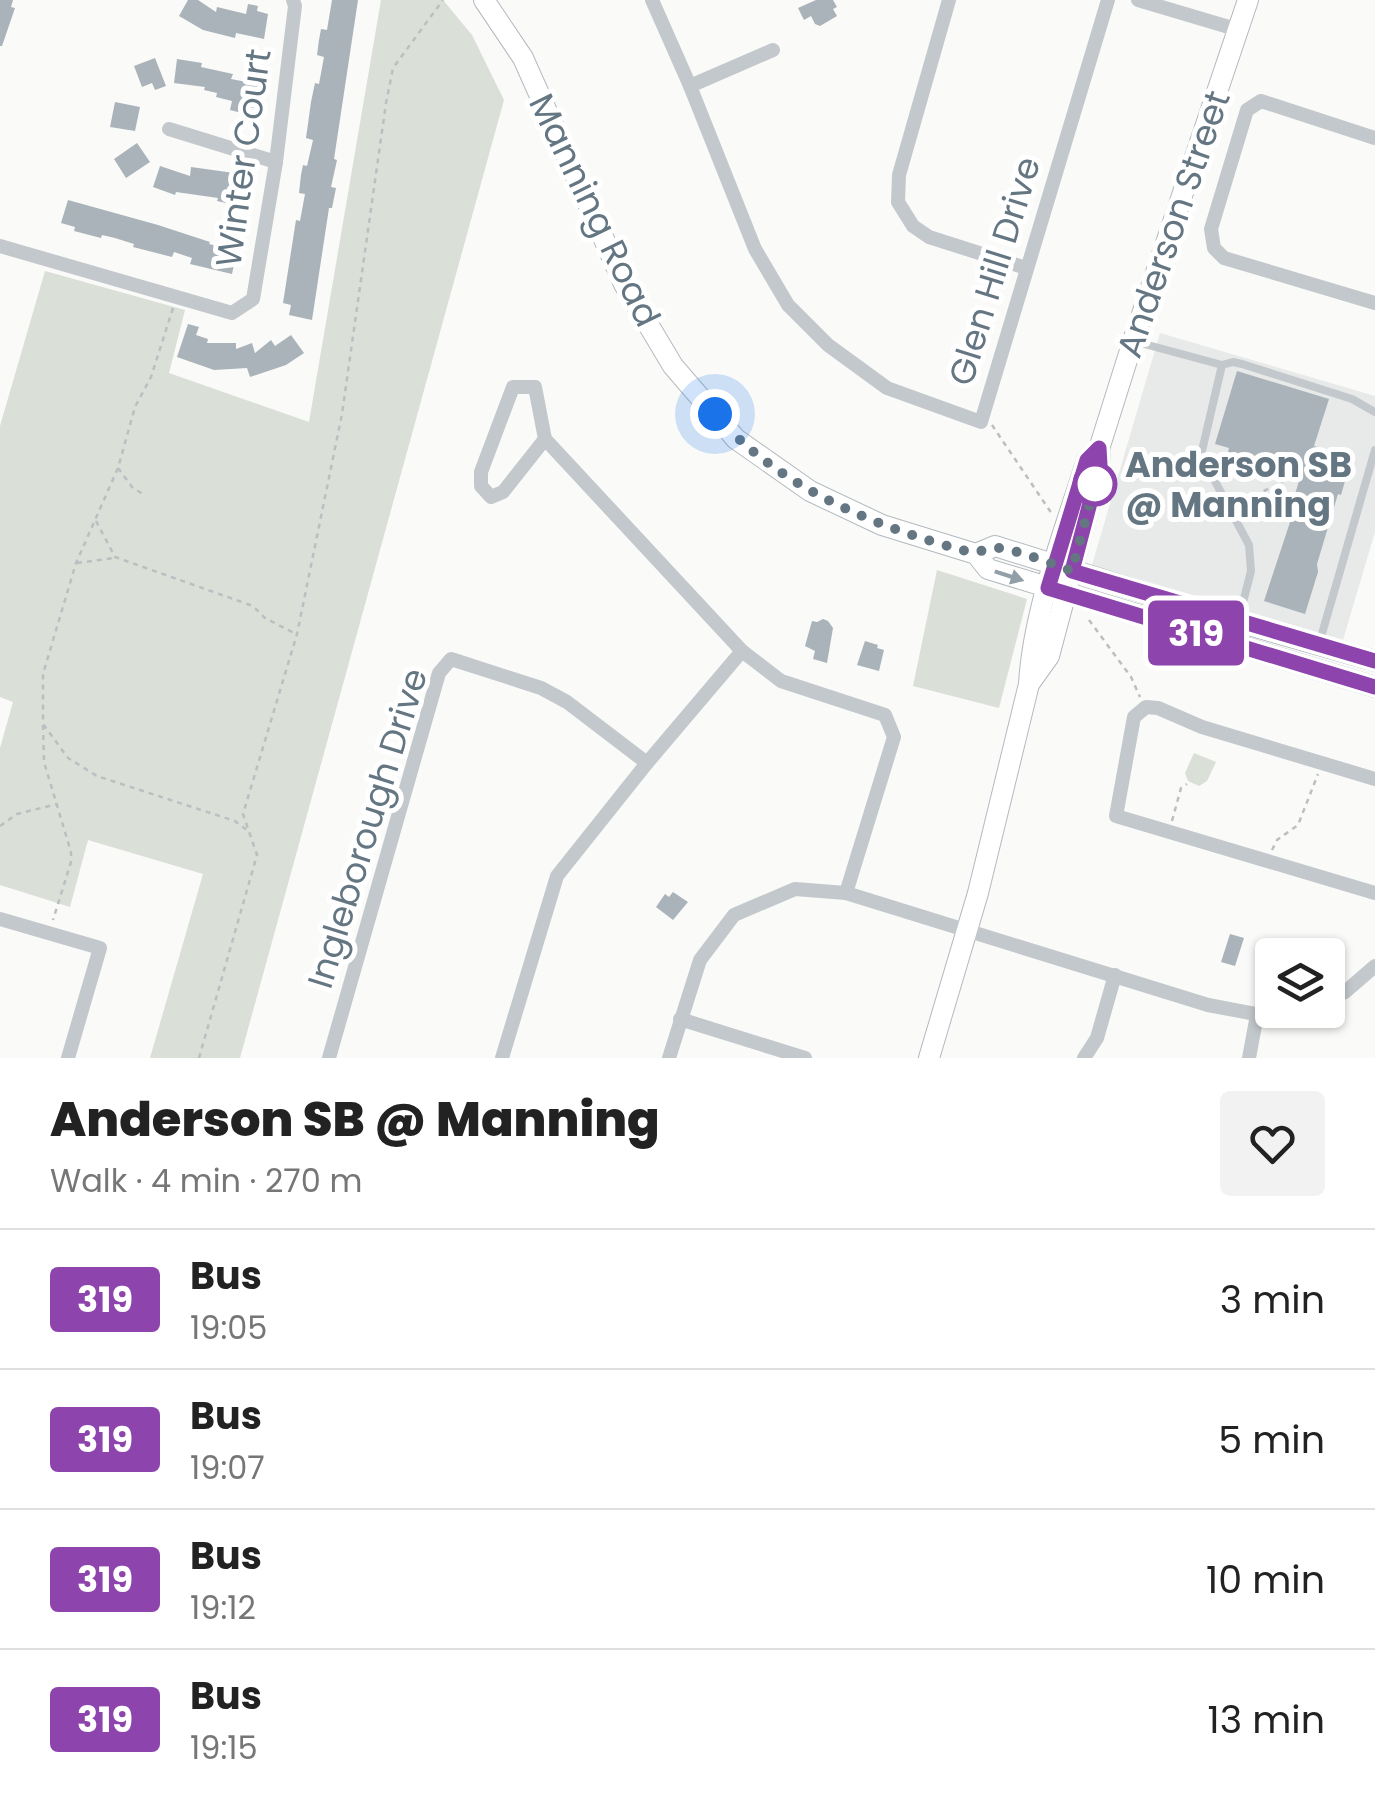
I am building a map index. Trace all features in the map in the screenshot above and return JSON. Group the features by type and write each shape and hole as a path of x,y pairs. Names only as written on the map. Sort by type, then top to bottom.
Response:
{"main road":[{"name":"Manning Road","path":"484,0 523,58 624,284 673,366 736,439 810,491 882,525 976,554 988,569 1375,688"},
{"name":"Anderson Street","path":"929,1058 978,893 1030,684 1049,656 1057,591 1100,465 1099,448 1248,0"},
{"name":"Manning Road","path":"976,554 994,546 1375,660"}],"street":[{"name":"Winter Court","path":"0,246 232,313 253,299 276,162 296,6 293,0"},
{"name":"Glen Hill Drive","path":"652,0 755,249 788,305 828,345 886,388 981,422 1108,0"},
{"path":"950,0 899,176 898,202 913,226 929,237 1026,268"},
{"path":"1138,0 1239,30"},
{"path":"690,86 773,50"},
{"path":"1375,138 1262,101 1248,110 1211,229 1214,248 1224,258 1375,303"},
{"path":"169,129 276,162"},
{"path":"545,439 503,492 491,497 481,486 482,472 513,387 535,388 545,439 742,651 781,681 885,715 894,737 846,893"},
{"path":"502,1058 557,876 742,651"},
{"name":"Ingleborough Drive","path":"329,1058 439,673 451,660 541,688 567,702 647,763"},
{"path":"1375,779 1146,707 1134,717 1116,816 1375,892"},
{"path":"669,1058 700,960 734,914 795,888 846,893 1208,1005 1255,1015"},
{"path":"0,919 100,948 68,1058"},
{"path":"1345,992 1375,966"},
{"path":"1084,1058 1097,1038 1115,975"},
{"path":"680,1019 804,1058"},
{"path":"1249,1058 1255,1026"}],"lane":[{"path":"1133,341 1222,365 1242,364 1352,399 1375,412"},
{"path":"1222,365 1201,455 1248,545 1251,570 1238,622"},
{"path":"1319,644 1375,450"}],"path":[{"path":"199,1058 257,854 243,814 297,634 342,414 393,68 443,0"},
{"path":"49,934 71,852 44,762 43,674 76,563 118,468 135,407 150,377 177,297"},
{"path":"983,412 1061,527"},
{"path":"118,468 144,495"},
{"path":"1229,509 1289,478"},
{"path":"95,520 115,558"},
{"path":"76,563 115,558 253,606 265,618 297,634"},
{"path":"1089,620 1131,678 1146,707"},
{"path":"43,724 68,758 97,776 235,821 249,832"},
{"path":"1267,860 1277,840 1298,825 1322,763"},
{"path":"1169,832 1182,788 1187,784"},
{"path":"0,826 17,814 57,804"}],"shaded area":[{"path":"381,0 443,0 472,35 504,100 240,1058 150,1058 203,874 88,840 70,907 0,885 0,748 13,702 0,697 0,426 45,271 185,310 169,373 309,422"},
{"path":"1160,333 1375,396 1375,532 1343,640 1092,565"},
{"path":"937,570 1027,599 999,708 913,686"},
{"path":"1194,753 1216,762 1207,781 1199,786 1188,781 1185,773"}],"building":[{"path":"0,0 13,0 11,7 15,8 2,46 0,46"},
{"path":"188,0 198,0 216,12 217,7 246,14 248,4 258,6 257,11 268,14 264,39 236,33 235,38 203,30 179,16"},
{"path":"332,0 358,0 334,159 337,160 331,187 336,188 329,208 312,320 289,315 291,305 283,303 296,220 300,221 305,194 299,193 301,175 313,140 306,138 315,83 319,84 324,57 317,55 319,40 321,29 327,30"},
{"path":"816,0 833,0 837,16 820,26 811,16 804,20 798,8"},
{"path":"155,58 166,86 155,90 152,83 142,87 134,66"},
{"path":"177,59 202,63 201,67 233,74 231,79 258,84 254,108 243,106 242,113 230,110 232,101 216,97 217,93 204,90 205,87 174,83"},
{"path":"115,102 140,107 135,131 110,127"},
{"path":"137,143 150,162 126,178 114,159"},
{"path":"160,166 190,176 191,167 234,173 233,181 246,184 240,206 217,201 218,198 176,192 175,195 153,187"},
{"path":"68,200 237,251 232,274 190,264 192,258 174,252 172,257 115,238 74,231 75,227 61,223"},
{"path":"188,324 199,327 196,335 208,339 207,343 236,343 236,349 252,343 255,353 271,340 275,346 291,335 304,353 286,365 250,377 247,368 214,370 177,357"},
{"path":"1237,371 1329,399 1314,446 1328,450 1325,460 1346,466 1342,480 1345,481 1305,614 1264,601 1296,504 1292,504 1299,481 1284,469 1227,456 1229,448 1215,444"},
{"path":"823,619 833,628 827,663 813,659 815,651 805,646 812,621"},
{"path":"865,641 884,650 879,671 857,665"},
{"path":"673,892 688,902 673,920 656,907 665,894 669,897"},
{"path":"1230,934 1244,938 1235,966 1221,962"}],"bus line":[{"name":"319","path":"1375,661 1072,571 1100,465 1099,448 1087,460 1048,588 1375,687"}],"place":[{"name":"Anderson SB @ Manning","path":"1095,484"}],"route":[{"path":"715,414 736,439 810,491 882,525 976,554 994,546 1072,571 1095,484"}]}
